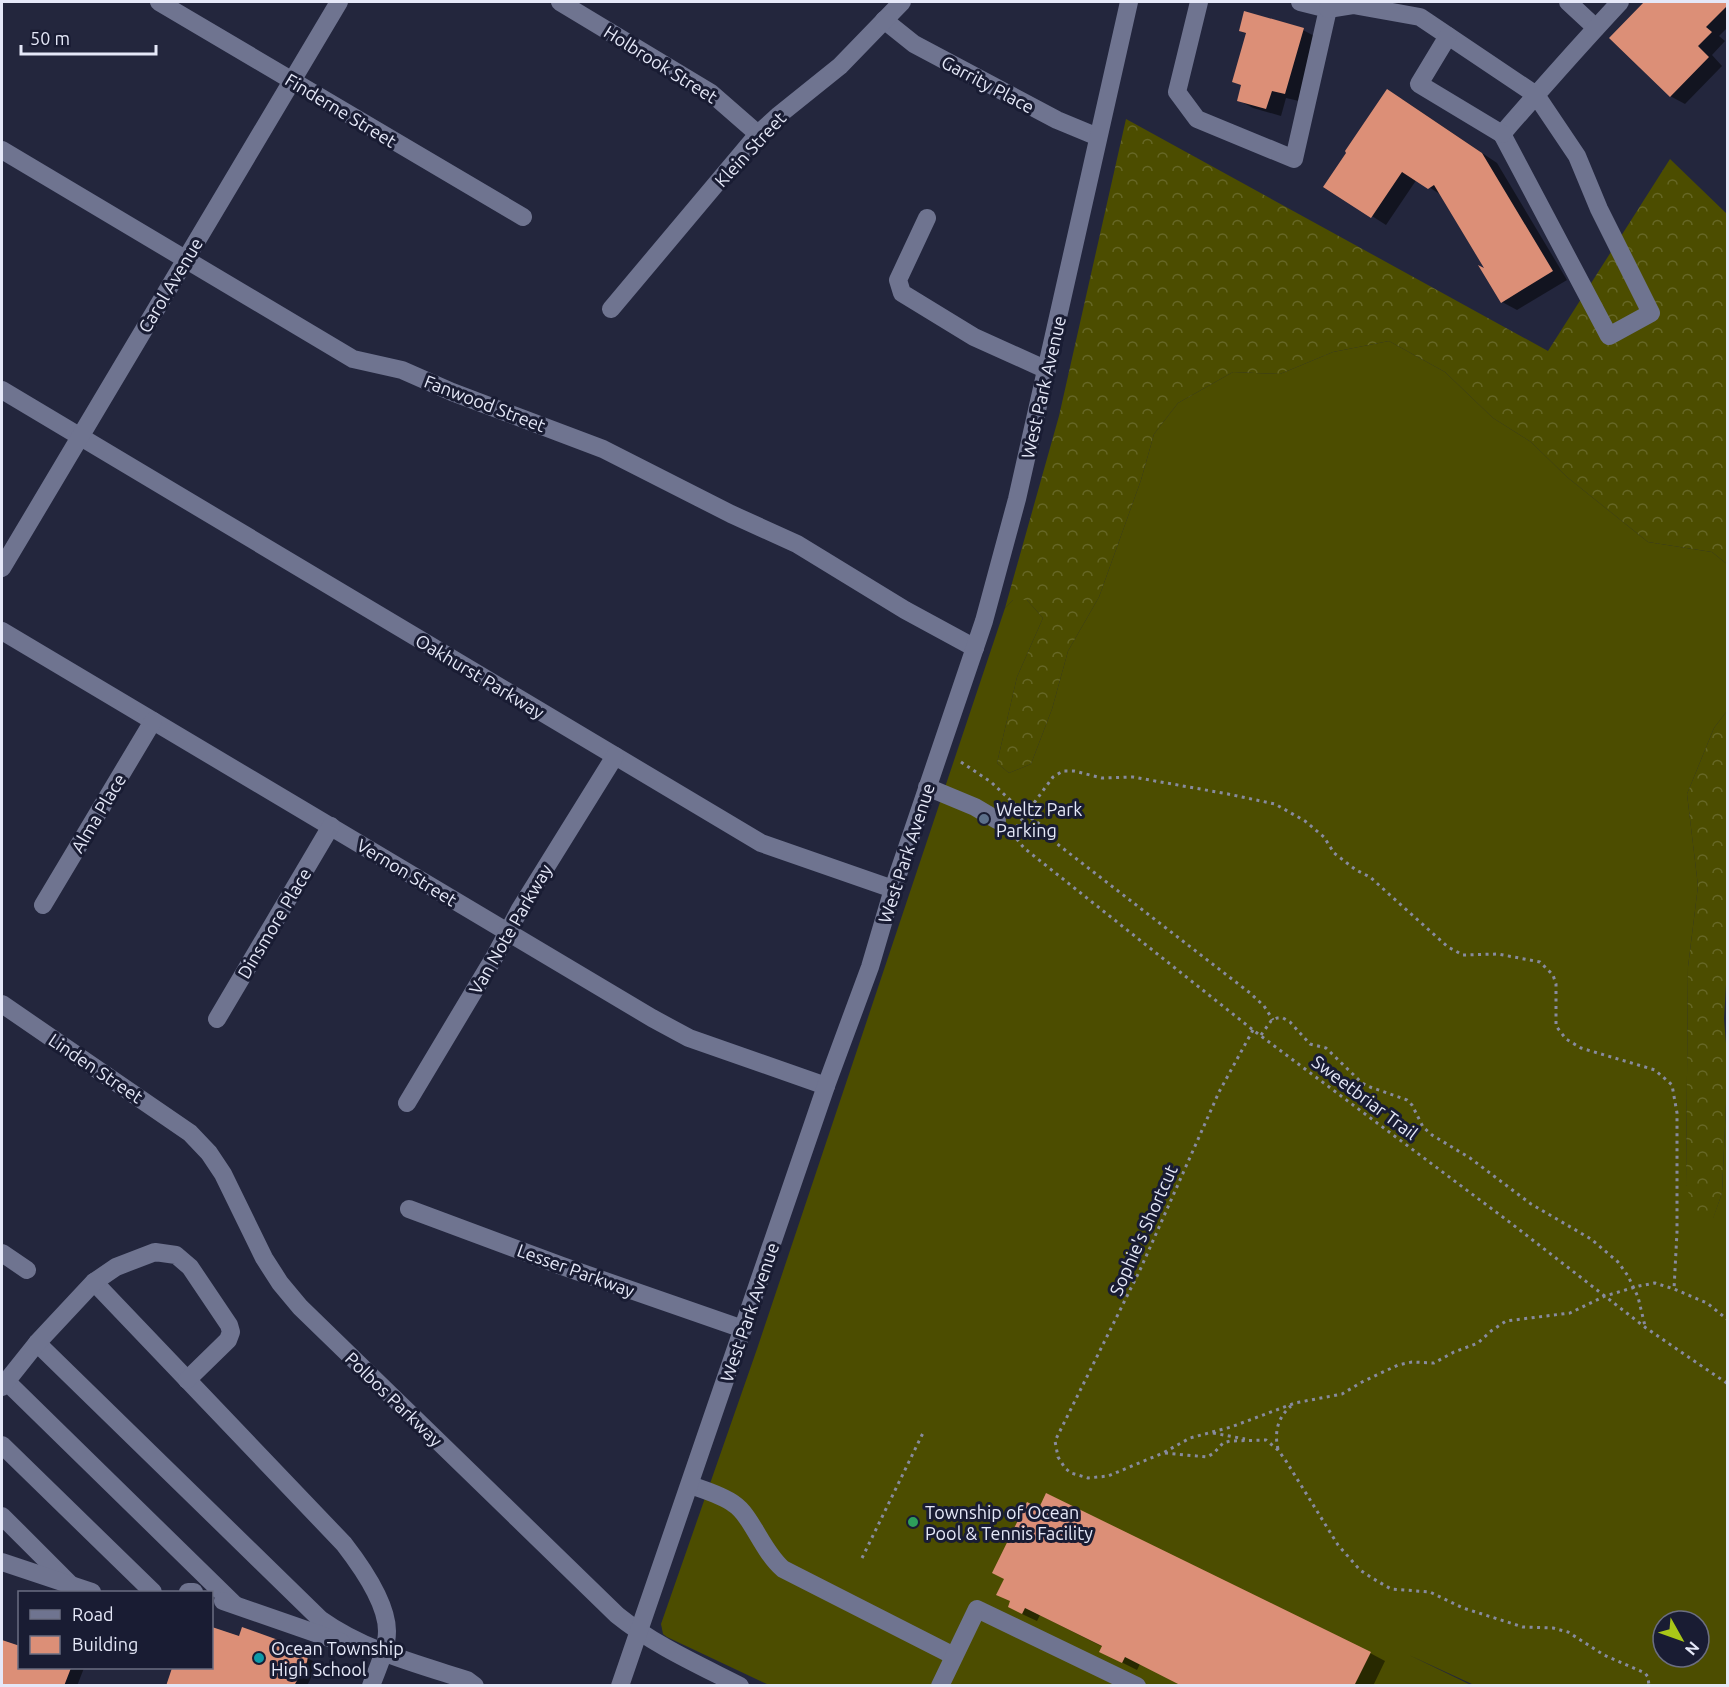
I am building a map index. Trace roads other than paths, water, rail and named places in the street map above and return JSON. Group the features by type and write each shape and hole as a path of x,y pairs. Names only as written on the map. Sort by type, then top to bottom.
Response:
{"street":[{"name":"Finderne Street","path":"159,2 523,217"},
{"name":"Carol Avenue","path":"2,568 339,2"},
{"name":"Holbrook Street","path":"560,2 711,93 758,134"},
{"name":"Klein Street","path":"611,309 758,134 778,115 840,66 902,2"},
{"name":"West Park Avenue","path":"620,1686 826,1086 870,967 893,889 975,648 1017,499 1129,2"},
{"path":"1199,2 1177,93 1197,119 1294,159 1328,9"},
{"path":"1300,2 1328,9 1353,5 1420,17 1536,95 1577,156 1599,209 1651,313 1609,336 1502,134 1419,84 1448,36"},
{"path":"1568,2 1596,28"},
{"path":"1502,134 1620,2"},
{"name":"Garrity Place","path":"884,20 914,44 1056,120 1098,137"},
{"name":"Fanwood Street","path":"2,150 353,359 402,370 452,392 603,449 797,544 905,610 975,648"},
{"path":"927,218 898,280 902,293 974,337 1047,370"},
{"name":"Oakhurst Parkway","path":"2,390 761,843 893,889"},
{"name":"Vernon Street","path":"2,631 652,1018 689,1038 826,1086"},
{"name":"Alma Place","path":"43,905 153,721"},
{"name":"Van Note Parkway","path":"407,1103 615,756"},
{"path":"927,787 975,807 997,820"},
{"name":"Dinsmore Place","path":"218,1019 331,826"},
{"name":"Linden Street","path":"2,1004 190,1133"},
{"name":"Polbos Parkway","path":"190,1133 209,1153 223,1174 264,1258 280,1283 300,1307 617,1615 660,1646 740,1686"},
{"name":"Lesser Parkway","path":"409,1209 562,1266 743,1329"},
{"path":"187,1380 228,1340 231,1332 229,1325 190,1267 176,1256 155,1252 116,1268 94,1282 37,1343 4,1384 234,1604"},
{"path":"2,1253 27,1270"},
{"path":"94,1282 356,1559 384,1612 387,1632 384,1651 371,1686"},
{"path":"37,1343 320,1619 333,1629 384,1651 431,1677 467,1680 475,1686"},
{"path":"2,1444 151,1591"},
{"path":"690,1485 735,1504 771,1558 783,1569 954,1656"},
{"path":"2,1516 72,1586"},
{"path":"2,1562 86,1591"},
{"path":"213,1597 359,1648 384,1651"},
{"path":"264,1615 281,1612 297,1597"},
{"path":"940,1686 977,1609 1137,1686"}],"place":[{"name":"Weltz Park Parking","path":"984,819"},
{"name":"Township of Ocean Pool & Tennis Facility","path":"913,1522"},
{"name":"Ocean Township High School","path":"259,1658"}]}
